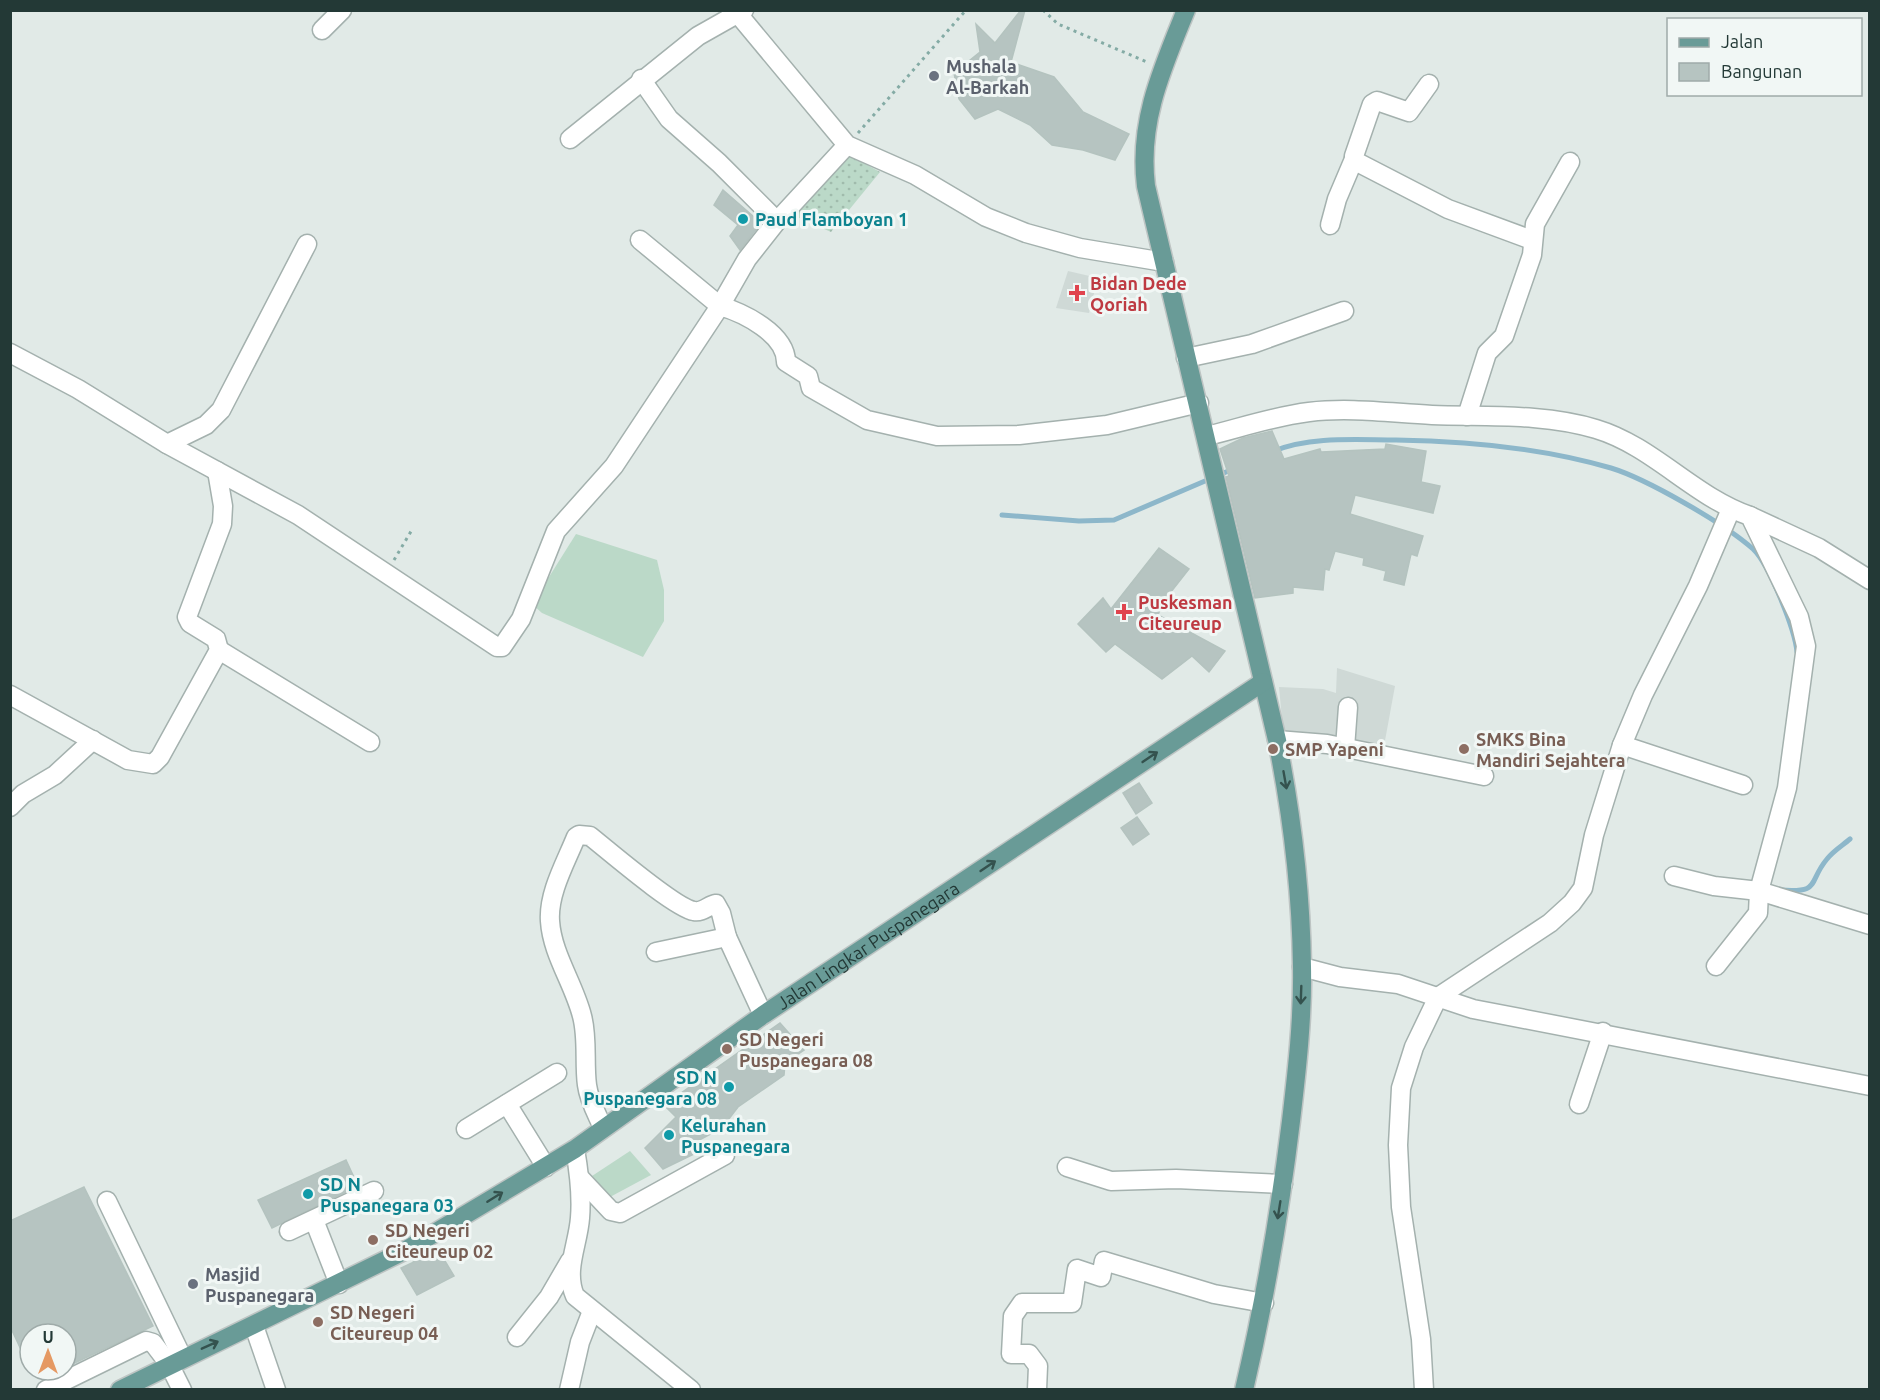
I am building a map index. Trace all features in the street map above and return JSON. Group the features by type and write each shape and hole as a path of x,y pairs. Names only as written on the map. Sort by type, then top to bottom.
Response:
{"main road":[{"path":"1186,10 1163,68 1146,123 1143,151 1146,186 1221,495 1277,740 1293,828 1302,968 1295,1084 1283,1184 1264,1303 1244,1389"},
{"name":"Jalan Lingkar Puspanegara","path":"120,1389 175,1361 254,1326 408,1249 546,1167 575,1149 764,1015 1263,682"}],"street":[{"path":"322,30 342,10"},
{"path":"570,139 641,79 698,36 741,12 847,145 915,176 986,218 1026,233 1080,248 1164,262"},
{"path":"641,79 669,119 719,163 777,221"},
{"path":"1330,225 1337,199 1354,159 1372,104 1377,101 1409,112 1429,84"},
{"path":"10,352 78,388 167,444 298,515 497,647 506,644 521,619 556,531 614,466 720,306 747,259 777,221 847,145"},
{"path":"1354,159 1448,209 1532,240"},
{"path":"1467,416 1487,352 1504,336 1532,255 1535,224 1570,162"},
{"path":"640,240 720,306 736,311 775,337 786,353 786,362 808,376 811,388 867,420 937,436 1019,435 1107,425 1199,403"},
{"path":"167,444 206,425 221,410 307,244"},
{"path":"1186,358 1252,344 1344,311"},
{"path":"1208,442 1312,411 1380,411 1538,420 1596,429 1639,448 1726,519 1750,516 1819,548 1869,580"},
{"path":"218,471 223,506 222,524 187,617 190,623 216,639 219,650 370,742"},
{"path":"1716,966 1758,914 1760,891 1787,788 1806,646 1799,617 1750,516"},
{"path":"1424,1389 1421,1339 1401,1207 1398,1145 1401,1088 1414,1047 1438,997 1550,923 1578,896 1588,876 1594,835 1622,745 1643,695 1698,585 1726,519"},
{"path":"10,695 128,760 153,764 160,757 219,650"},
{"path":"1345,748 1348,707"},
{"path":"10,807 23,794 55,775 93,740"},
{"path":"1277,740 1345,748 1484,776"},
{"path":"1622,745 1743,785"},
{"path":"603,1128 591,1102 587,1086 583,1020 577,997 553,940 549,919 553,898 576,837 579,835 590,837 673,900 691,910 700,911 713,904 718,905 728,937 764,1015"},
{"path":"1674,876 1714,886 1760,891 1869,925"},
{"path":"656,952 728,937"},
{"path":"1302,968 1340,977 1398,984 1473,1009 1603,1032 1869,1086"},
{"path":"1579,1104 1603,1032"},
{"path":"466,1129 557,1073"},
{"path":"507,1104 546,1167"},
{"path":"575,1149 580,1178 580,1221 572,1257 571,1285 575,1296 691,1389"},
{"path":"580,1178 611,1211 620,1213 725,1155"},
{"path":"1067,1167 1111,1181 1176,1179 1283,1184"},
{"path":"289,1231 374,1191"},
{"path":"107,1201 175,1361 182,1389"},
{"path":"314,1220 339,1284"},
{"path":"517,1336 549,1297 572,1257"},
{"path":"1037,1389 1038,1366 1029,1354 1011,1354 1013,1316 1022,1303 1072,1303 1077,1269 1101,1277 1104,1261 1214,1294 1264,1303"},
{"path":"569,1389 580,1342 592,1311"},
{"path":"254,1326 276,1389"},
{"path":"46,1389 139,1342 153,1343 175,1361"}],"path":[{"path":"847,145 966,10"},
{"path":"1043,10 1058,24 1163,68"},
{"path":"387,572 413,528"}],"shaded area":[{"name":"Bidan Dede Qoriah","path":"1068,271 1098,278 1089,313 1056,308"},
{"path":"1337,668 1395,686 1384,746 1293,735 1283,730 1279,687 1323,689 1336,693"}],"green space":[{"path":"847,154 880,172 831,232 795,216"},
{"path":"576,534 657,560 664,590 664,621 643,657 542,613 532,604"},
{"path":"630,1151 651,1175 610,1197 592,1176"}],"building":[{"path":"1021,10 1025,10 1011,62 1054,77 1083,112 1129,134 1115,160 1083,150 1052,145 1030,125 998,109 975,119 959,99 954,73 980,52 976,24 995,43"},
{"name":"Paud Flamboyan 1","path":"723,190 761,223 740,250 730,236 738,225 714,205"},
{"path":"1272,431 1284,459 1320,449 1321,452 1385,449 1386,444 1426,451 1421,482 1440,486 1433,513 1355,495 1350,514 1423,536 1417,556 1411,554 1404,585 1384,580 1386,571 1363,565 1364,558 1335,551 1329,570 1325,569 1323,590 1293,587 1293,593 1255,598 1226,477 1229,476 1220,449 1243,438"},
{"name":"Puskesman Citeureup","path":"1159,548 1189,569 1163,602 1158,615 1225,651 1209,672 1192,656 1162,679 1115,644 1106,652 1078,624 1103,598 1111,609"},
{"path":"1139,783 1152,803 1136,814 1123,793"},
{"path":"1137,817 1149,834 1133,845 1121,828"},
{"name":"SD N Puspanegara 08","path":"780,1023 804,1050 785,1063 784,1075 738,1107 722,1128 688,1146 694,1154 663,1169 645,1148 676,1117 664,1105"},
{"name":"SD N Puspanegara 03","path":"346,1160 358,1186 272,1228 258,1200"},
{"path":"84,1187 153,1326 78,1361 78,1322 18,1322 18,1343 10,1326 10,1221"},
{"path":"439,1251 454,1276 417,1295 401,1268 414,1262 412,1259 423,1253 426,1256"}],"waterway":[{"path":"1274,451 1303,443 1334,440 1450,442 1559,455 1611,468 1644,482 1705,515 1753,549 1766,568 1780,598 1792,629 1797,652"},
{"path":"1002,515 1079,521 1114,520 1233,469"},
{"path":"1780,890 1793,891 1808,888 1829,856 1850,839"}],"place":[{"name":"Mushala Al-Barkah","path":"934,76"},
{"name":"Paud Flamboyan 1","path":"743,219"},
{"name":"Bidan Dede Qoriah","path":"1077,293"},
{"name":"Puskesman Citeureup","path":"1124,612"},
{"name":"SMP Yapeni","path":"1273,749"},
{"name":"SMKS Bina Mandiri Sejahtera","path":"1464,749"},
{"name":"SD Negeri Puspanegara 08","path":"727,1049"},
{"name":"SD N Puspanegara 08","path":"729,1087"},
{"name":"Kelurahan Puspanegara","path":"669,1135"},
{"name":"SD N Puspanegara 03","path":"308,1194"},
{"name":"SD Negeri Citeureup 02","path":"373,1240"},
{"name":"Masjid Puspanegara","path":"193,1284"},
{"name":"SD Negeri Citeureup 04","path":"318,1322"}]}
